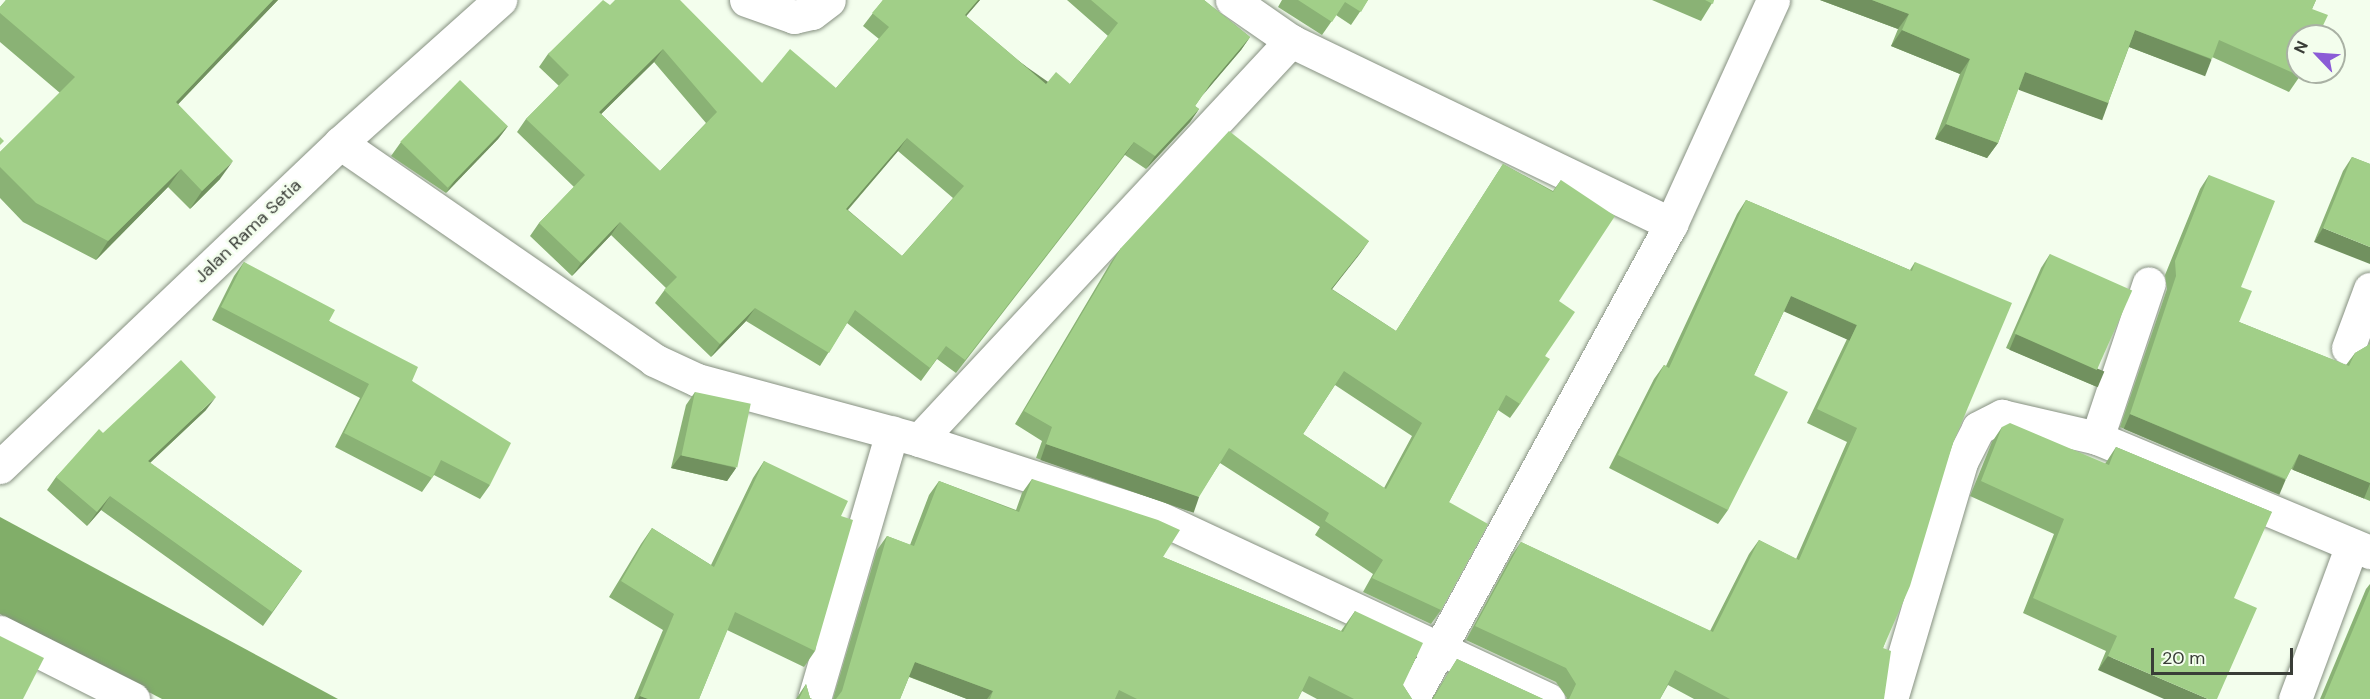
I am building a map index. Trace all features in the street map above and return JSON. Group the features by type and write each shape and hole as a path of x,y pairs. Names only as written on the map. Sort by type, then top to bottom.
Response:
{"street":[{"name":"Jalan Rama Setia","path":"0,467 340,143 500,0"},
{"path":"746,0 794,17 812,13 829,0"},
{"path":"1232,0 1291,41 1671,224"},
{"path":"1412,699 1671,224 1773,0"},
{"path":"814,699 905,436 1291,41"},
{"path":"340,143 654,360 697,380 905,436 1155,516 1548,699"},
{"path":"2097,438 2149,283"},
{"path":"2348,348 2370,289"},
{"path":"1891,699 1961,462 1978,428 2002,416 2024,417 2097,438 2361,548 2295,699"},
{"path":"0,632 133,699"}],"shaded area":[{"path":"0,517 338,699 162,699 0,614"}],"building":[{"path":"6,0 273,0 176,102 233,161 202,191 181,169 108,241 36,203 0,167 0,152 75,77 0,13 0,7"},
{"path":"603,0 610,5 615,0 680,0 762,83 790,49 836,88 889,27 872,13 883,0 978,0 965,15 1046,84 1056,72 1070,84 1118,23 1091,0 1204,0 1250,37 1211,83 1195,106 1199,109 1155,156 1134,142 965,360 946,346 930,368 855,310 829,353 755,308 720,344 664,290 677,277 620,222 581,263 539,223 585,175 526,119 569,75 548,54","holes":["663,49 717,112 660,171 599,112","907,138 964,186 902,256 846,209"]},
{"path":"1298,0 1368,0 1361,12 1345,2 1332,22"},
{"path":"1872,0 2316,0 2312,9 2328,15 2324,24 2286,24 2286,70 2219,40 2212,59 2135,30 2108,103 2025,72 1998,143 1946,124 1970,59 1902,30 1909,14"},
{"path":"460,80 507,126 448,188 400,142"},
{"path":"1229,131 1369,241 1331,289 1396,331 1503,164 1553,192 1561,180 1615,216 1559,301 1575,312 1545,356 1550,359 1520,404 1506,395 1449,502 1488,524 1441,610 1372,578 1383,560 1325,521 1329,513 1229,448 1199,497 1046,444 1052,427 1024,411 1121,248","holes":["1344,371 1422,423 1386,489 1303,434"]},
{"path":"2352,157 2370,164 2370,247 2323,228"},
{"path":"2209,175 2275,201 2241,287 2252,291 2239,322 2349,366 2355,353 2370,344 2370,483 2299,454 2286,479 2130,414 2176,276 2175,261"},
{"path":"1746,200 1912,271 1915,262 2012,303 1953,443 1910,586 1883,648 1891,651 1884,699 1730,699 1675,670 1660,699 1569,699 1576,684 1566,668 1475,626 1521,542 1713,632 1759,540 1799,560 1857,428 1817,409 1857,325 1791,296 1754,375 1788,392 1728,510 1618,455 1664,365 1669,368"},
{"path":"2050,254 2132,291 2097,370 2015,333"},
{"path":"244,262 335,310 329,321 418,367 412,381 511,443 490,485 441,460 432,478 344,433 369,384 221,307"},
{"path":"181,360 216,397 148,461 302,571 272,612 110,496 97,512 56,477 99,429 103,433"},
{"path":"695,392 751,404 737,467 681,456"},
{"path":"2010,423 2109,465 2116,447 2272,512 2234,598 2257,608 2217,699 2208,699 2108,656 2117,636 2033,598 2064,519 1981,481 2002,427"},
{"path":"764,461 848,501 841,516 853,520 815,651 735,612 699,699 648,699 640,696 674,614 621,581 652,528 714,567"},
{"path":"1032,479 1158,520 1180,530 1163,557 1343,632 1355,611 1423,643 1403,685 1412,699 1354,699 1309,676 1298,699 1137,699 1119,690 1115,699 990,699 993,691 915,662 900,699 836,699 842,691 887,536 914,546 939,481 1019,512"},
{"path":"2370,589 2370,699 2324,699"},
{"path":"0,636 44,658 23,699 0,699"},
{"path":"1457,659 1543,699 1433,699"},
{"path":"806,684 812,699 799,699"}]}
